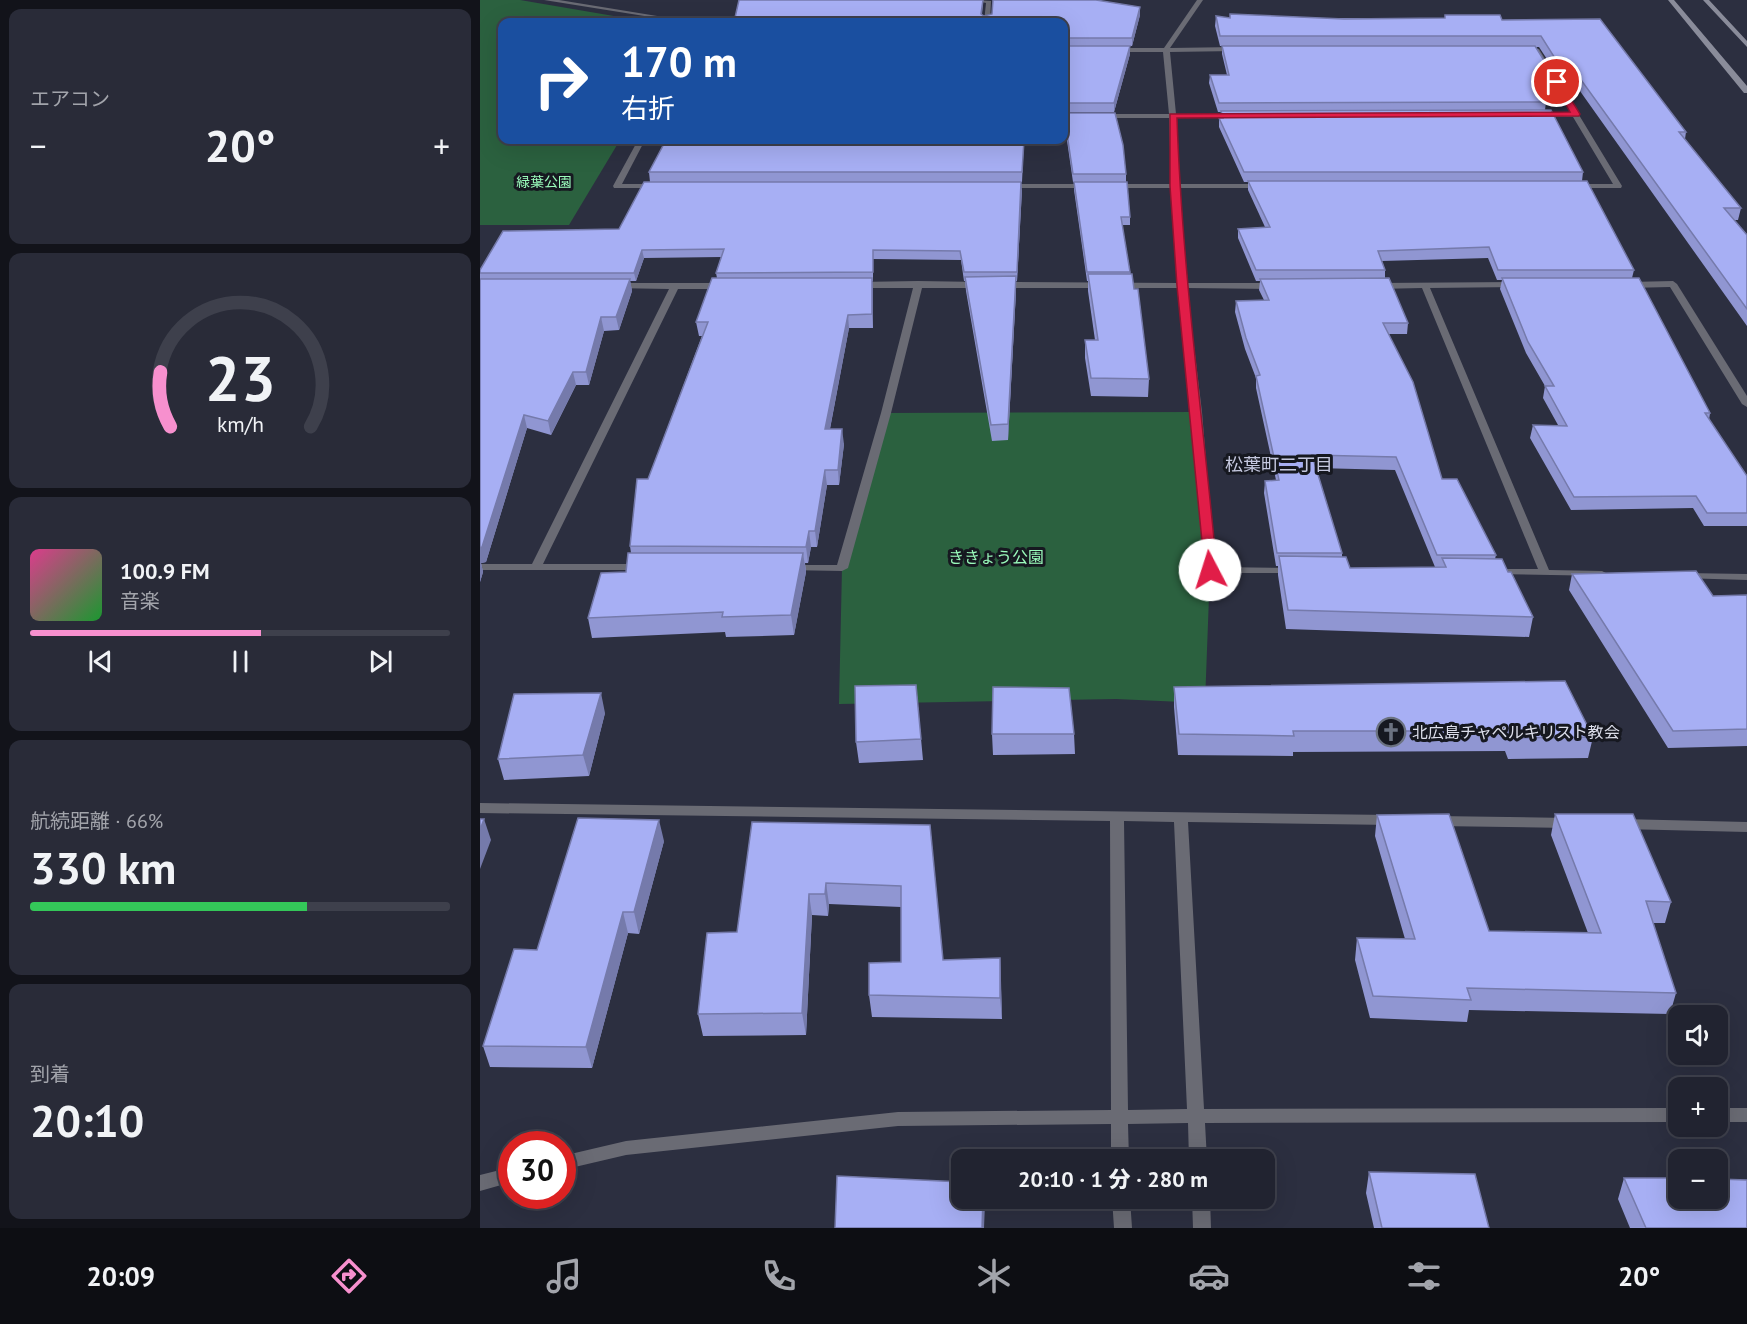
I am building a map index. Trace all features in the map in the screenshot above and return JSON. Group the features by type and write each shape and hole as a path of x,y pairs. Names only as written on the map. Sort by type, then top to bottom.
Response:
{"street":[{"path":"547,0 665,18"},
{"path":"976,0 989,2 987,18"},
{"path":"1200,0 1166,49 1173,116 1182,286 1197,412 1210,570 1306,571"},
{"path":"1671,0 1747,91"},
{"path":"1706,0 1747,45"},
{"path":"1109,50 1250,49"},
{"path":"1513,50 1537,50 1618,186 1570,186"},
{"path":"1528,115 1576,114"},
{"path":"1085,116 1244,116"},
{"path":"639,144 617,186 665,186"},
{"path":"997,186 1271,186"},
{"path":"772,568 842,568 886,413 918,284"},
{"path":"1614,285 1673,284 1747,404"},
{"path":"849,285 1286,286"},
{"path":"1367,286 1531,285"},
{"path":"606,286 733,286"},
{"path":"536,567 675,286"},
{"path":"1425,286 1545,573"},
{"path":"480,567 654,567"},
{"path":"1485,572 1616,574"},
{"path":"1676,575 1747,577"},
{"path":"480,808 1582,824"},
{"path":"1117,816 1120,1149"},
{"path":"1181,817 1198,1149"},
{"path":"1606,824 1747,827"},
{"path":"576,1160 626,1148 898,1119 1118,1116 1668,1115"},
{"path":"1728,1115 1747,1115"},
{"path":"480,1183 498,1178"},
{"path":"1122,1209 1123,1228"},
{"path":"1201,1209 1202,1228"}],"green space":[{"name":"緑葉公園","path":"480,0 520,0 626,18 498,18 498,144 618,144 569,225 480,225"},
{"name":"ききょう公園","path":"1197,412 1210,570 1205,703 1116,699 839,704 842,568 886,413"}],"building":[{"path":"739,0 983,0 981,14 984,16 992,14 993,0 1096,0 1140,7 1132,38 1068,38 1068,18 735,18"},
{"path":"1230,14 1344,19 1500,15 1502,20 1600,19 1686,132 1679,132 1741,208 1724,208 1747,235 1747,309 1571,66 1563,71 1541,36 1220,36 1216,16 1230,18"},
{"path":"1068,46 1130,46 1114,103 1068,103"},
{"path":"1222,46 1535,46 1555,78 1539,88 1546,102 1219,103 1210,75 1229,75"},
{"path":"1551,110 1583,172 1244,172 1219,118 1223,118 1221,111"},
{"path":"1068,113 1115,113 1123,145 1126,174 1073,174 1068,140"},
{"path":"664,144 1024,144 1022,172 649,172"},
{"path":"1248,181 1587,181 1634,270 1498,270 1489,247 1378,251 1385,270 1256,270 1238,229 1270,227"},
{"path":"644,182 1021,182 1017,272 964,272 960,251 873,250 873,272 716,273 724,249 642,250 634,273 480,273 503,231 619,229"},
{"path":"1074,182 1127,182 1130,217 1121,217 1130,272 1087,272"},
{"path":"1088,274 1132,274 1134,289 1138,289 1149,379 1091,378 1085,340 1098,340"},
{"path":"1016,276 1008,424 991,425 965,277"},
{"path":"712,278 872,278 872,314 848,315 825,429 842,429 838,470 825,470 815,531 809,531 806,547 630,546 637,479 648,479 708,322 696,322"},
{"path":"1389,278 1408,323 1383,323 1413,382 1442,479 1457,479 1496,555 1437,555 1396,457 1312,455 1342,553 1277,553 1265,481 1279,480 1256,376 1260,375 1246,338 1236,301 1269,300 1260,279"},
{"path":"1502,278 1639,278 1710,413 1705,413 1747,476 1747,513 1707,513 1696,496 1574,497 1533,425 1567,426 1545,386 1554,386 1528,342"},
{"path":"480,279 630,279 616,317 601,317 586,372 573,372 548,421 524,415 480,548"},
{"path":"628,553 803,553 791,615 722,617 723,612 588,618 601,573 626,572"},
{"path":"1279,556 1346,557 1350,568 1446,567 1442,558 1502,559 1508,572 1511,572 1533,617 1288,610"},
{"path":"1696,571 1713,596 1747,595 1747,729 1673,731 1572,574"},
{"path":"1565,681 1593,737 1512,738 1509,731 1293,731 1294,736 1179,734 1174,687"},
{"path":"916,685 921,739 856,742 855,686"},
{"path":"993,687 1069,688 1074,734 992,734"},
{"path":"601,693 583,755 498,759 514,694"},
{"path":"1449,814 1489,931 1601,933 1555,814 1633,814 1671,902 1646,901 1676,993 1467,988 1471,1000 1373,996 1357,938 1415,939 1377,815"},
{"path":"578,818 659,820 634,912 623,912 586,1047 483,1046 514,949 537,950"},
{"path":"752,822 930,825 943,960 1000,958 1000,998 869,995 869,963 901,962 901,886 826,883 825,894 809,894 802,1013 698,1014 707,933 737,932"},
{"path":"1369,1172 1475,1174 1489,1228 1382,1228"},
{"path":"837,1176 951,1181 951,1209 983,1209 982,1228 835,1228"},
{"path":"1624,1178 1668,1178 1668,1209 1728,1209 1728,1179 1747,1180 1747,1228 1646,1228"}],"place":[{"name":"北広島チャペルキリスト教会","path":"1391,732"}],"district":[{"name":"松葉町二丁目","path":"1279,464"}],"route":[{"path":"1210,570 1197,412 1182,286 1173,116 1576,114 1557,82"}]}
